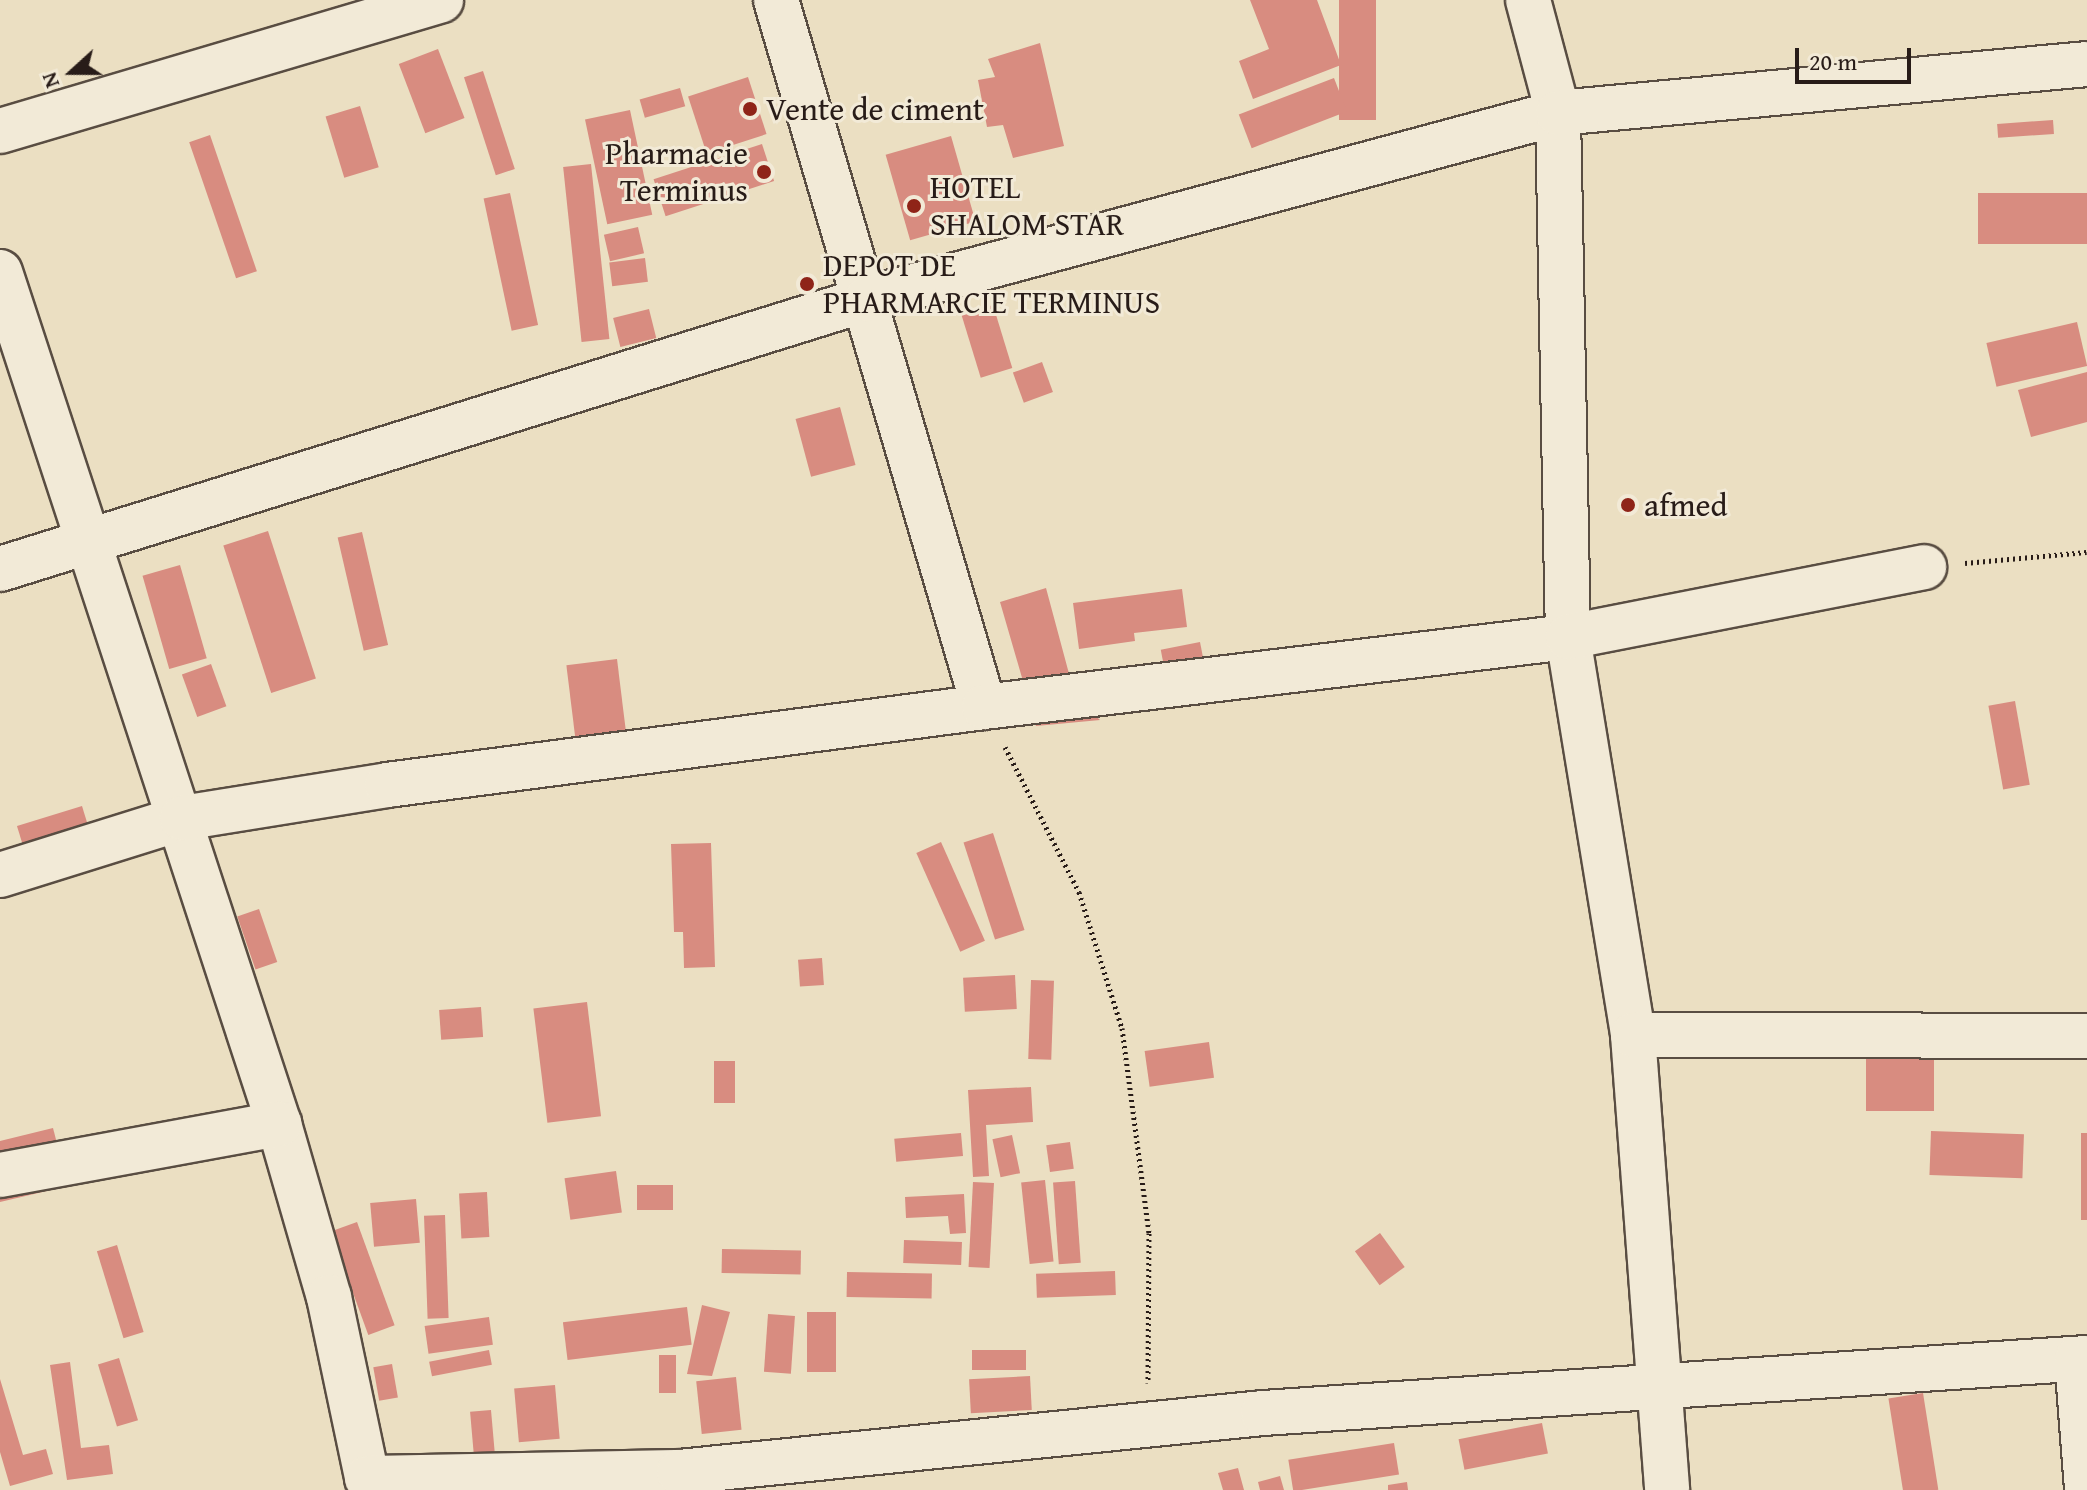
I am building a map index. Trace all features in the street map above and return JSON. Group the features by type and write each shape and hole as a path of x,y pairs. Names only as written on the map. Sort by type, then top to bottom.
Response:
{"street":[{"path":"0,131 441,0"},
{"path":"776,0 867,299 984,707"},
{"path":"1528,0 1558,113 1568,637 1633,1035 1667,1490"},
{"path":"0,569 867,299 1558,113 2087,64"},
{"path":"0,272 182,818 279,1124 329,1297 366,1484 679,1472 1148,1428 1263,1413 1657,1383 2082,1359 2087,1489"},
{"path":"0,875 182,818 387,785 984,707 1568,637 1924,567"},
{"path":"1633,1035 2087,1036"},
{"path":"0,1175 279,1124"}],"path":[{"path":"1924,567 2087,552"},
{"path":"984,707 1079,892 1122,1028 1149,1233 1148,1428"}],"building":[{"path":"1250,0 1317,0 1341,65 1253,99 1239,61 1269,49"},
{"path":"1339,0 1376,0 1376,120 1339,120"},
{"path":"1040,43 1064,146 1013,158 1003,125 987,127 978,80 995,77 988,59"},
{"path":"438,49 465,118 425,133 399,64"},
{"path":"483,71 515,169 496,175 464,77"},
{"path":"748,77 767,134 707,154 688,96"},
{"path":"1334,78 1347,112 1252,148 1239,115"},
{"path":"680,88 685,106 645,118 640,100"},
{"path":"360,106 379,167 344,178 326,117"},
{"path":"630,110 652,215 607,224 585,120"},
{"path":"2053,120 2054,134 1998,138 1997,124"},
{"path":"210,135 257,271 236,278 189,142"},
{"path":"951,136 976,222 910,240 886,155"},
{"path":"762,144 774,181 666,216 654,179"},
{"path":"591,164 609,339 582,342 563,167"},
{"path":"510,193 538,325 512,331 484,199"},
{"path":"1978,193 2087,193 2087,244 1978,244"},
{"path":"638,227 644,253 610,261 604,235"},
{"path":"645,258 648,282 612,286 609,262"},
{"path":"993,305 1012,368 981,378 961,315"},
{"path":"649,309 656,338 620,347 613,318"},
{"path":"2077,322 2087,366 1997,387 1986,343"},
{"path":"1042,362 1053,392 1024,403 1013,373"},
{"path":"2087,372 2087,422 2031,437 2018,390"},
{"path":"840,407 856,465 811,477 796,419"},
{"path":"268,531 316,678 271,693 223,546"},
{"path":"362,532 388,645 364,651 338,538"},
{"path":"180,565 207,658 169,669 143,576"},
{"path":"1046,588 1075,696 1100,720 1036,726 1000,602"},
{"path":"1182,589 1187,627 1134,633 1135,641 1079,649 1073,603"},
{"path":"1200,642 1210,692 1170,700 1161,650"},
{"path":"617,659 631,776 581,782 566,665"},
{"path":"211,664 226,706 197,717 182,675"},
{"path":"2015,701 2030,785 2003,789 1988,706"},
{"path":"82,806 95,849 30,869 17,826"},
{"path":"993,833 1025,930 995,940 964,843"},
{"path":"941,842 985,941 960,952 916,853"},
{"path":"711,843 715,967 684,968 683,932 674,932 671,844"},
{"path":"259,909 277,962 255,969 237,916"},
{"path":"822,958 824,985 800,987 798,960"},
{"path":"1015,975 1017,1009 965,1012 963,978"},
{"path":"1031,980 1054,981 1051,1060 1028,1059"},
{"path":"587,1002 601,1116 547,1123 533,1009"},
{"path":"481,1007 483,1037 441,1040 439,1010"},
{"path":"1209,1042 1214,1078 1150,1087 1145,1051"},
{"path":"1866,1052 1934,1052 1934,1111 1866,1111"},
{"path":"714,1061 735,1061 735,1103 714,1103"},
{"path":"1031,1087 1033,1122 986,1125 989,1176 973,1177 968,1090"},
{"path":"53,1128 68,1186 0,1202 0,1141"},
{"path":"1931,1131 2024,1134 2022,1178 1929,1175"},
{"path":"961,1133 963,1156 896,1162 894,1139"},
{"path":"2081,1133 2087,1133 2087,1220 2081,1220"},
{"path":"1012,1135 1020,1173 1001,1177 992,1139"},
{"path":"1070,1142 1074,1169 1050,1172 1046,1145"},
{"path":"616,1171 622,1213 570,1220 565,1178"},
{"path":"1045,1180 1054,1262 1030,1264 1021,1183"},
{"path":"1075,1181 1081,1263 1059,1264 1053,1183"},
{"path":"973,1182 994,1183 990,1268 969,1267"},
{"path":"637,1185 673,1185 673,1210 637,1210"},
{"path":"487,1192 489,1237 461,1238 459,1193"},
{"path":"964,1194 966,1233 950,1234 948,1216 906,1218 905,1197"},
{"path":"416,1199 420,1243 374,1247 370,1203"},
{"path":"445,1215 449,1318 428,1319 424,1216"},
{"path":"357,1222 395,1325 368,1335 331,1232"},
{"path":"1380,1233 1405,1267 1380,1285 1355,1251"},
{"path":"904,1240 962,1242 961,1265 903,1263"},
{"path":"117,1245 144,1332 124,1338 97,1251"},
{"path":"722,1249 801,1250 801,1274 722,1273"},
{"path":"1115,1271 1116,1295 1037,1298 1036,1274"},
{"path":"847,1272 932,1273 932,1298 847,1297"},
{"path":"702,1305 730,1312 712,1376 687,1374"},
{"path":"687,1307 692,1345 568,1360 563,1322"},
{"path":"807,1312 836,1312 836,1372 807,1372"},
{"path":"768,1314 795,1316 791,1374 764,1372"},
{"path":"489,1317 493,1345 429,1354 425,1326"},
{"path":"489,1350 492,1365 432,1376 429,1362"},
{"path":"972,1350 1026,1350 1026,1370 972,1370"},
{"path":"659,1355 676,1355 676,1393 659,1393"},
{"path":"119,1358 138,1420 117,1427 98,1364"},
{"path":"70,1362 81,1448 109,1445 113,1474 67,1480 50,1365"},
{"path":"392,1364 398,1397 379,1401 373,1367"},
{"path":"1030,1376 1032,1410 971,1413 969,1379"},
{"path":"736,1377 742,1430 702,1434 696,1381"},
{"path":"0,1379 23,1455 46,1449 53,1474 10,1486 0,1452"},
{"path":"555,1385 560,1439 519,1442 514,1389"},
{"path":"1923,1393 1938,1490 1903,1490 1888,1398"},
{"path":"491,1410 495,1452 474,1454 470,1412"},
{"path":"1542,1423 1548,1453 1464,1470 1459,1439"},
{"path":"1394,1443 1399,1475 1293,1490 1288,1460"},
{"path":"1238,1468 1244,1490 1223,1490 1218,1473"},
{"path":"1280,1476 1284,1490 1260,1490 1258,1482"},
{"path":"1407,1482 1408,1490 1388,1490 1388,1485"}],"place":[{"name":"Vente de ciment","path":"750,109"},
{"name":"Pharmacie Terminus","path":"764,172"},
{"name":"HOTEL SHALOM STAR","path":"914,206"},
{"name":"DEPOT DE PHARMARCIE TERMINUS","path":"807,284"},
{"name":"afmed","path":"1628,505"}]}
